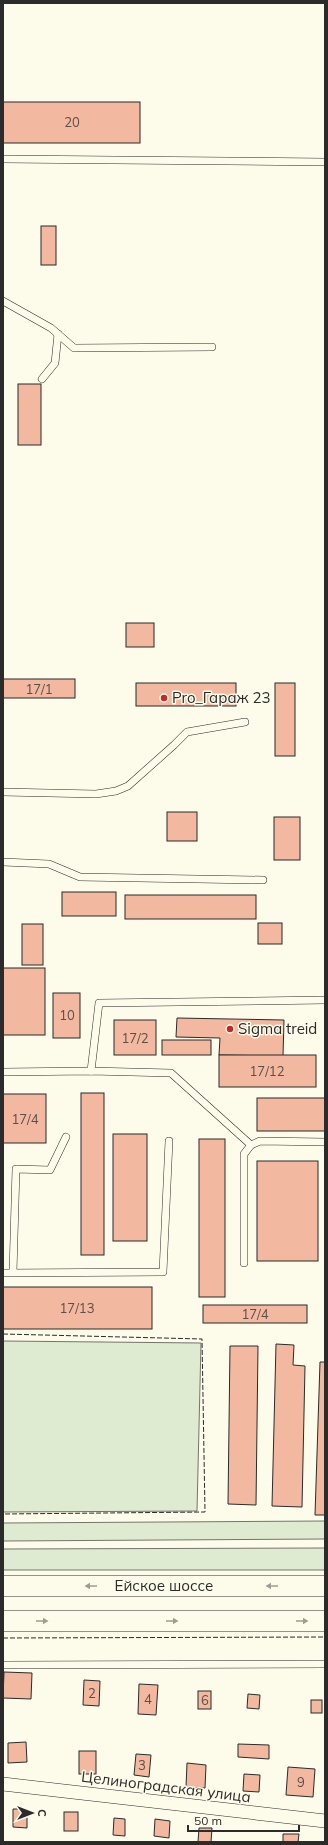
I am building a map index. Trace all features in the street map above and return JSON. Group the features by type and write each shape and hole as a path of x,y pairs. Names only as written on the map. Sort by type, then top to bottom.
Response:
{"main road":[{"name":"Ейское шоссе","path":"3,1586 325,1586"},
{"path":"3,1621 325,1621"}],"street":[{"name":"Целиноградская улица","path":"3,1784 325,1821"}],"lane":[{"path":"3,159 325,162"},
{"path":"3,301 33,317 58,334 74,348 212,347"},
{"path":"42,379 55,363 58,334"},
{"path":"3,792 96,794 116,791 128,786 187,732 245,722"},
{"path":"3,862 49,864 80,877 262,880"},
{"path":"91,1071 99,1003 325,1000"},
{"path":"3,1072 91,1071 170,1073 251,1145"},
{"path":"13,1272 16,1169 50,1170 66,1137"},
{"path":"3,1272 163,1272 169,1141"},
{"path":"244,1263 244,1154 251,1145 260,1141 325,1142"},
{"path":"3,1665 325,1664"}],"green space":[{"path":"3,1341 201,1343 197,1511 3,1512"},
{"path":"325,1521 325,1539 3,1541 3,1523"},
{"path":"325,1548 325,1570 3,1570 3,1549"}],"building":[{"path":"3,102 140,102 140,143 3,143"},
{"path":"41,226 56,226 56,265 41,265"},
{"path":"18,384 41,384 41,445 18,445"},
{"path":"126,623 154,623 154,647 126,647"},
{"path":"3,679 75,679 75,698 3,698"},
{"path":"136,683 236,683 236,706 136,706"},
{"path":"275,683 295,683 295,756 275,756"},
{"path":"167,812 197,812 197,841 167,841"},
{"path":"274,817 300,817 300,860 274,860"},
{"path":"62,892 116,892 116,916 62,916"},
{"path":"125,895 256,895 256,919 125,919"},
{"path":"258,923 282,923 282,944 258,944"},
{"path":"22,924 43,924 43,965 22,965"},
{"path":"3,968 45,968 45,1035 3,1035"},
{"path":"53,993 80,993 80,1038 53,1038"},
{"name":"Sigma treid","path":"177,1018 284,1020 283,1056 219,1055 220,1038 176,1037"},
{"path":"114,1020 156,1020 156,1055 114,1055"},
{"path":"162,1040 211,1040 211,1055 162,1055"},
{"path":"219,1055 316,1055 316,1087 219,1087"},
{"path":"81,1093 104,1093 104,1255 81,1255"},
{"path":"3,1094 46,1094 46,1143 3,1143"},
{"path":"257,1098 325,1098 325,1131 257,1131"},
{"path":"113,1134 147,1134 147,1241 113,1241"},
{"path":"199,1139 225,1139 225,1297 199,1297"},
{"path":"257,1161 318,1161 318,1261 257,1261"},
{"path":"3,1287 152,1287 152,1329 3,1329"},
{"path":"203,1305 307,1305 307,1323 203,1323"},
{"path":"276,1344 294,1345 293,1365 305,1366 302,1507 272,1506"},
{"path":"230,1346 258,1346 256,1505 228,1504"},
{"path":"320,1362 325,1362 325,1515 315,1515"},
{"path":"4,1672 32,1673 31,1699 3,1698"},
{"path":"84,1680 100,1681 99,1706 83,1705"},
{"path":"139,1684 158,1685 156,1715 138,1714"},
{"path":"198,1691 211,1691 211,1709 198,1709"},
{"path":"248,1694 260,1695 259,1709 247,1708"},
{"path":"311,1700 322,1700 322,1713 311,1713"},
{"path":"26,1742 27,1762 8,1763 8,1743"},
{"path":"238,1744 269,1745 269,1759 238,1757"},
{"path":"79,1751 96,1751 96,1774 79,1774"},
{"path":"136,1754 151,1755 149,1777 134,1775"},
{"path":"187,1763 206,1765 205,1788 186,1787"},
{"path":"288,1767 315,1769 313,1797 286,1795"},
{"path":"244,1774 260,1775 259,1792 243,1791"},
{"path":"13,1809 27,1809 27,1828 13,1827"},
{"path":"64,1812 78,1812 78,1831 64,1831"},
{"path":"114,1818 125,1819 125,1836 113,1835"},
{"path":"155,1819 170,1821 169,1838 154,1836"},
{"path":"199,1828 212,1828 211,1842 198,1842"},
{"path":"283,1834 299,1834 298,1842 283,1842"}],"fence":[{"path":"3,1334 202,1339 205,1512 3,1514"},
{"path":"3,1638 325,1637"}],"place":[{"name":"Pro_Гараж 23","path":"164,698"},
{"name":"Sigma treid","path":"230,1029"}]}
